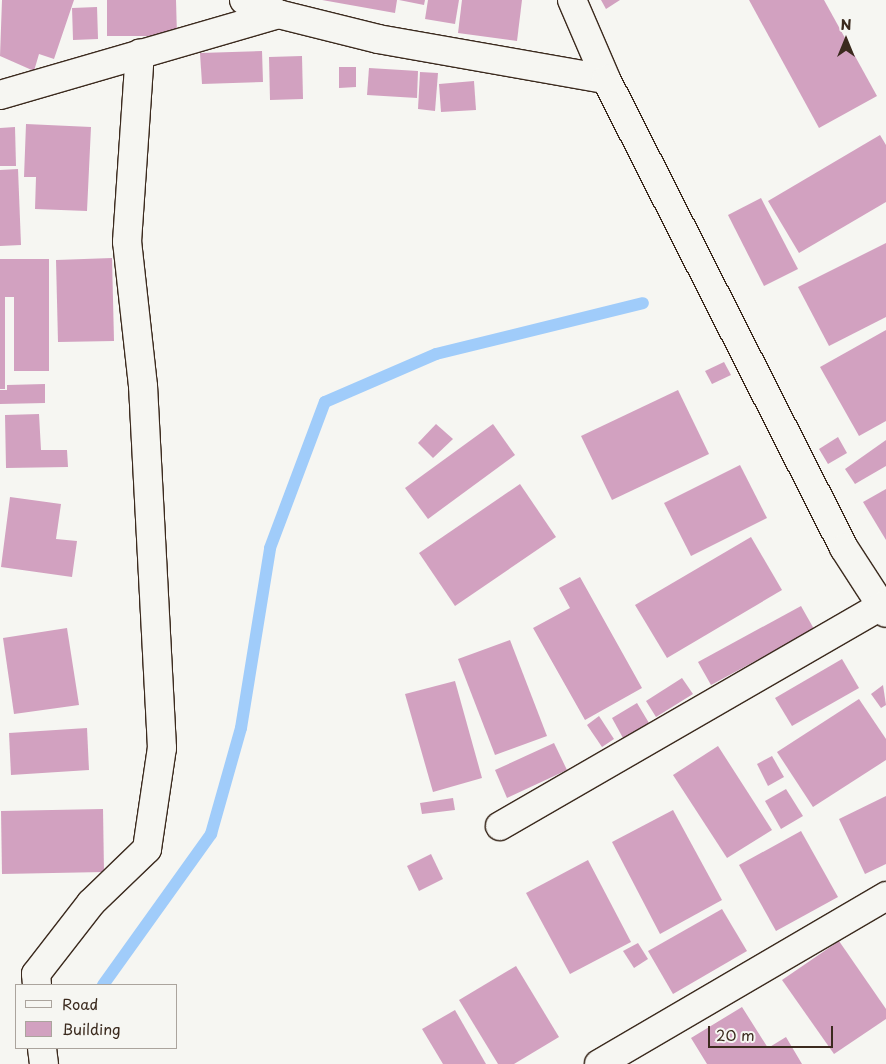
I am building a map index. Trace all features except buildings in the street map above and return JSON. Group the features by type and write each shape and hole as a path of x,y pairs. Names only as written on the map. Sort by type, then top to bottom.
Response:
{"street":[{"path":"244,0 278,14 473,59 606,79"},
{"path":"500,826 884,609 844,548 606,79 572,0"},
{"path":"0,95 278,14"},
{"path":"37,984 36,974 92,902 146,849 162,748 143,386 126,242 140,111 140,54"},
{"path":"599,1064 886,896"},
{"path":"42,1049 44,1064"}],"waterway":[{"path":"104,984 211,834 241,728 270,548 325,402 436,354 643,303"}]}
